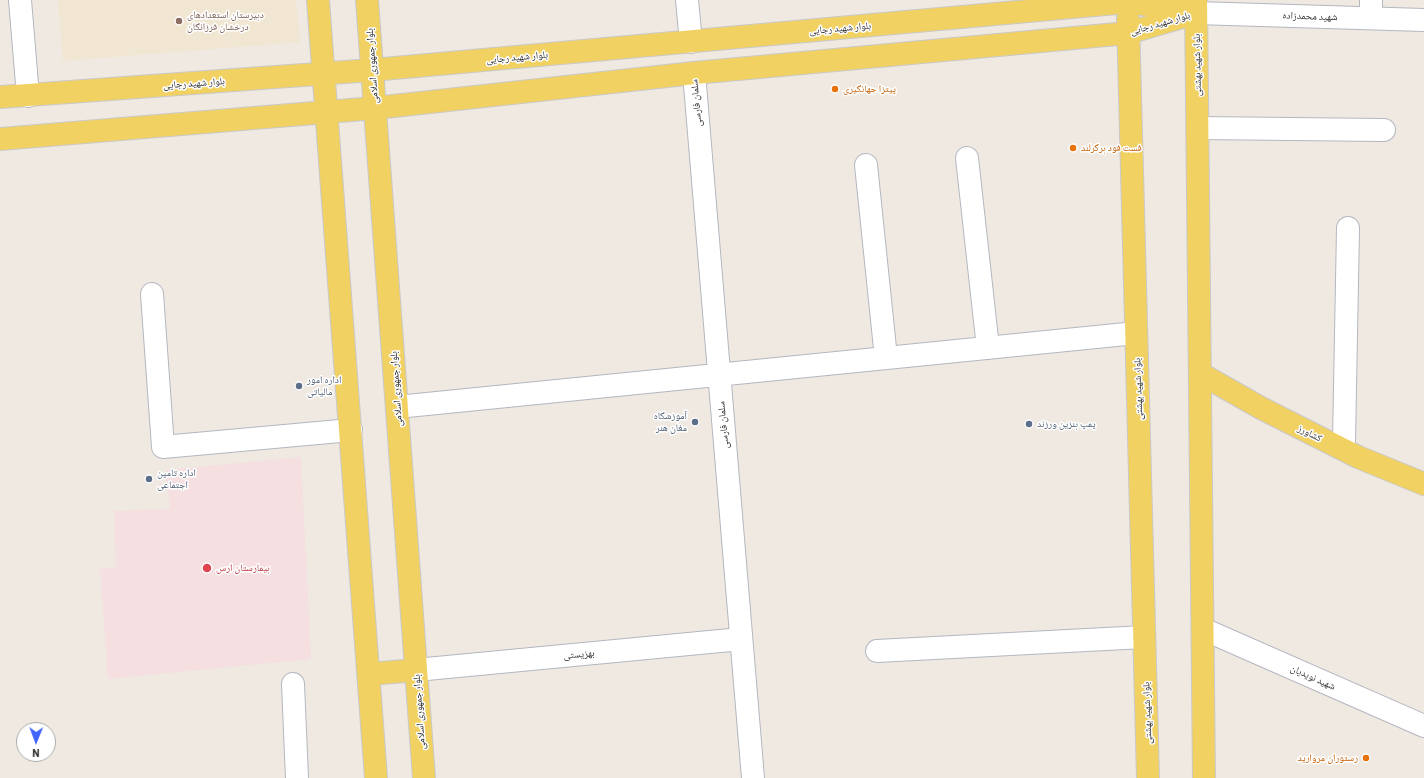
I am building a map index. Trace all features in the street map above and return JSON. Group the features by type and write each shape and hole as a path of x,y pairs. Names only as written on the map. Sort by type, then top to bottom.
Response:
{"main road":[{"path":"318,0 376,778"},
{"name":"بلوار جمهوری اسلامی","path":"366,0 424,778"},
{"name":"بلوار شهید رجایی","path":"0,97 372,70 1128,1 1196,6"},
{"name":"بلوار شهید بهشتی","path":"1128,1 1148,778"},
{"name":"بلوار شهید رجایی","path":"0,139 375,108 694,73 1128,33 1196,6"},
{"name":"بلوار شهید بهشتی","path":"1196,6 1201,369 1204,778"},
{"name":"کشاورز","path":"1201,369 1344,441 1424,475"},
{"name":"کشاورز","path":"1201,369 1261,408 1358,457 1424,484"},
{"path":"369,674 416,670"}],"street":[{"path":"20,0 28,96"},
{"path":"687,0 690,42"},
{"name":"شهید محمدزاده","path":"1196,6 1371,9 1424,20"},
{"name":"سلمان فارسی","path":"694,73 753,778"},
{"path":"1198,128 1384,130"},
{"path":"968,158 988,348"},
{"path":"866,165 886,358"},
{"path":"1344,441 1348,228"},
{"path":"152,294 163,447 351,430"},
{"path":"397,407 1136,333"},
{"name":"شهید نویدیان","path":"1203,629 1424,726"},
{"path":"878,651 1144,637"},
{"name":"بهزیستی","path":"416,670 742,639"},
{"path":"293,684 297,778"}],"shaded area":[{"name":"دبیرستان استعدادهای درخشان فرزانگان","path":"58,0 296,0 300,42 63,61"},
{"name":"بیمارستان ارس","path":"301,457 311,659 108,679 100,569 116,567 114,511 170,509 166,470"}],"place":[{"name":"دبیرستان استعدادهای درخشان فرزانگان","path":"179,21"},
{"name":"پیتزا جهانگیری","path":"835,89"},
{"name":"فست فود برگرلند","path":"1073,148"},
{"name":"اداره امور مالیاتی","path":"299,386"},
{"name":"آموزشگاه مغان هنر","path":"695,422"},
{"name":"پمپ بنزین ورزند","path":"1029,424"},
{"name":"اداره تامین اجتماعی","path":"149,479"},
{"name":"بیمارستان ارس","path":"207,568"},
{"name":"رستوران مروارید","path":"1366,758"}]}
